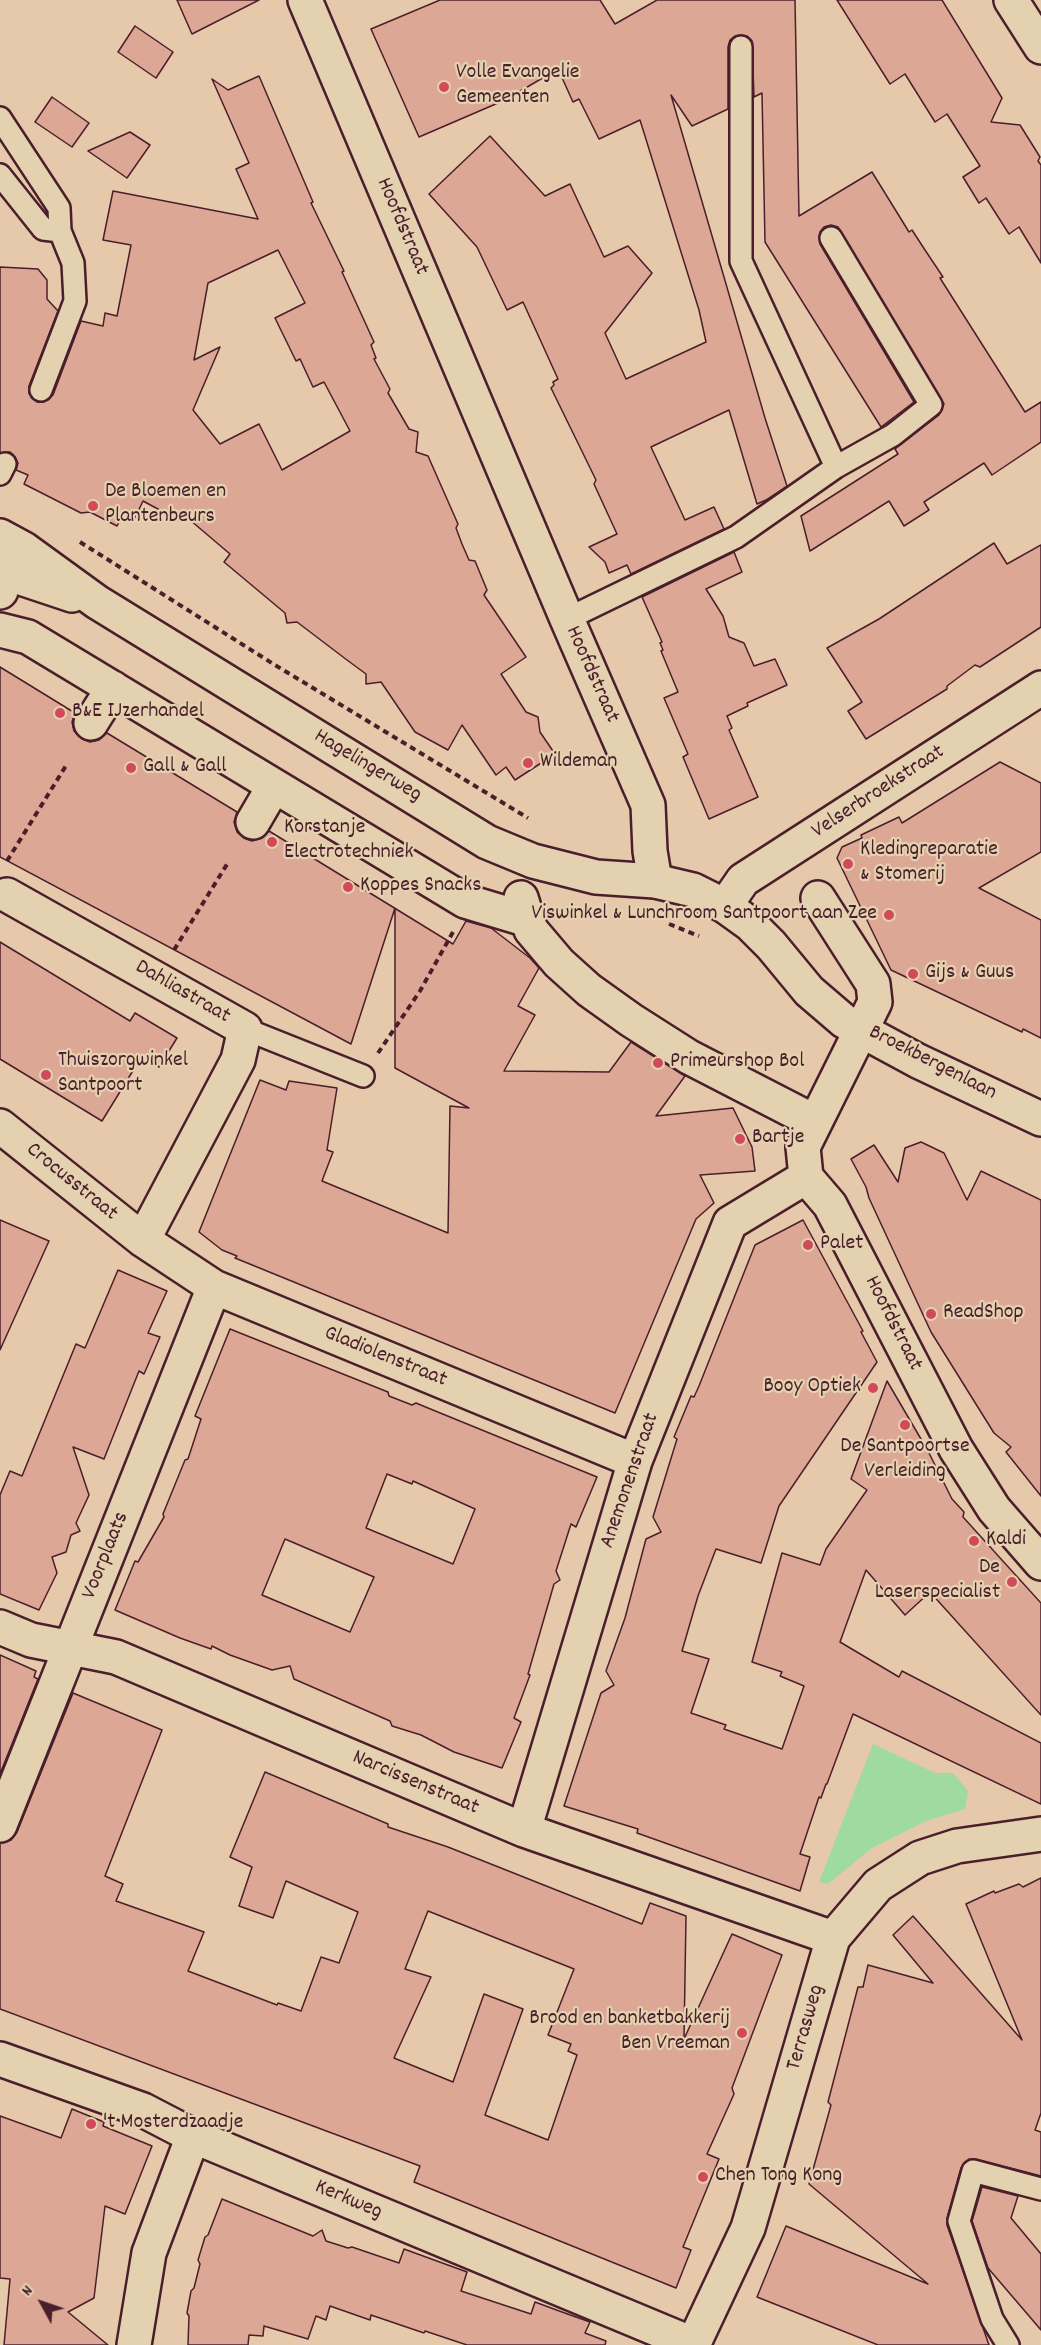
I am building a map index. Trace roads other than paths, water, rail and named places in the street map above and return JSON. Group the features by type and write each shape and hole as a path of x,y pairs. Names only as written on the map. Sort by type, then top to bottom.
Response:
{"street":[{"path":"1011,0 1041,47"},
{"name":"Hoofdstraat","path":"311,2 567,619 648,805 654,881"},
{"name":"Hagelingerweg","path":"0,536 24,549 97,602 487,842 533,861 596,877 654,881"},
{"name":"Hagelingerweg","path":"0,584 97,602"},
{"path":"0,630 28,637 465,901 524,908 531,930 559,963 589,990 689,1057 815,1122"},
{"path":"92,723 113,688"},
{"name":"Velserbroekstraat","path":"725,906 743,880 1041,688"},
{"path":"253,822 274,786"},
{"path":"654,881 693,890 725,906 750,924 771,945 809,991 844,1021 860,1031 803,1147 806,1177"},
{"name":"Dahliastraat","path":"7,895 245,1029 238,1060 143,1240"},
{"name":"Broekbergenlaan","path":"818,898 873,984 875,1002 860,1031 1041,1119"},
{"name":"Crocusstraat","path":"0,1126 143,1240"},
{"name":"Hoofdstraat","path":"806,1177 830,1204 956,1449 994,1509 1041,1563"},
{"name":"Anemonenstraat","path":"524,1830 635,1461 730,1223 806,1177"},
{"name":"Gladiolenstraat","path":"143,1240 214,1287 635,1461"},
{"name":"Voorplaats","path":"0,1825 214,1287"},
{"name":"Narcissenstraat","path":"0,1627 31,1640 116,1657 524,1830 833,1938"},
{"name":"Terrasweg","path":"694,2345 748,2228 833,1938 878,1885 920,1858 957,1846 1041,1834"},
{"name":"Kerkweg","path":"0,2059 143,2110 193,2136 694,2345"},
{"path":"134,2345 149,2253 193,2136"}],"lane":[{"path":"741,47 741,261 836,467"},
{"path":"0,118 59,208 60,231 73,263 75,301 40,390"},
{"path":"0,175 43,229 60,231"},
{"path":"567,619 736,537 836,467 893,435 931,405 831,238"},
{"path":"245,1029 363,1076"},
{"path":"1008,2345 992,2319 958,2221 974,2171 1041,2189"}],"place":[{"name":"Volle Evangelie Gemeenten","path":"444,87"},
{"name":"De Bloemen en Plantenbeurs","path":"93,506"},
{"name":"B&E IJzerhandel","path":"60,713"},
{"name":"Wildeman","path":"528,763"},
{"name":"Gall & Gall","path":"131,768"},
{"name":"Korstanje Electrotechniek","path":"272,842"},
{"name":"Kledingreparatie & Stomerij","path":"848,864"},
{"name":"Koppes Snacks","path":"348,887"},
{"name":"Viswinkel & Lunchroom Santpoort aan Zee","path":"889,915"},
{"name":"Gijs & Guus","path":"913,974"},
{"name":"Primeurshop Bol","path":"658,1063"},
{"name":"Thuiszorgwinkel Santpoort","path":"46,1075"},
{"name":"Bartje","path":"740,1139"},
{"name":"Palet","path":"808,1245"},
{"name":"ReadShop","path":"931,1314"},
{"name":"Booy Optiek","path":"873,1388"},
{"name":"De Santpoortse Verleiding","path":"905,1425"},
{"name":"Kaldi","path":"974,1541"},
{"name":"De Laserspecialist","path":"1012,1582"},
{"name":"Brood en banketbakkerij Ben Vreeman","path":"742,2033"},
{"name":"'t Mosterdzaadje","path":"91,2124"},
{"name":"Chen Tong Kong","path":"703,2177"}]}
